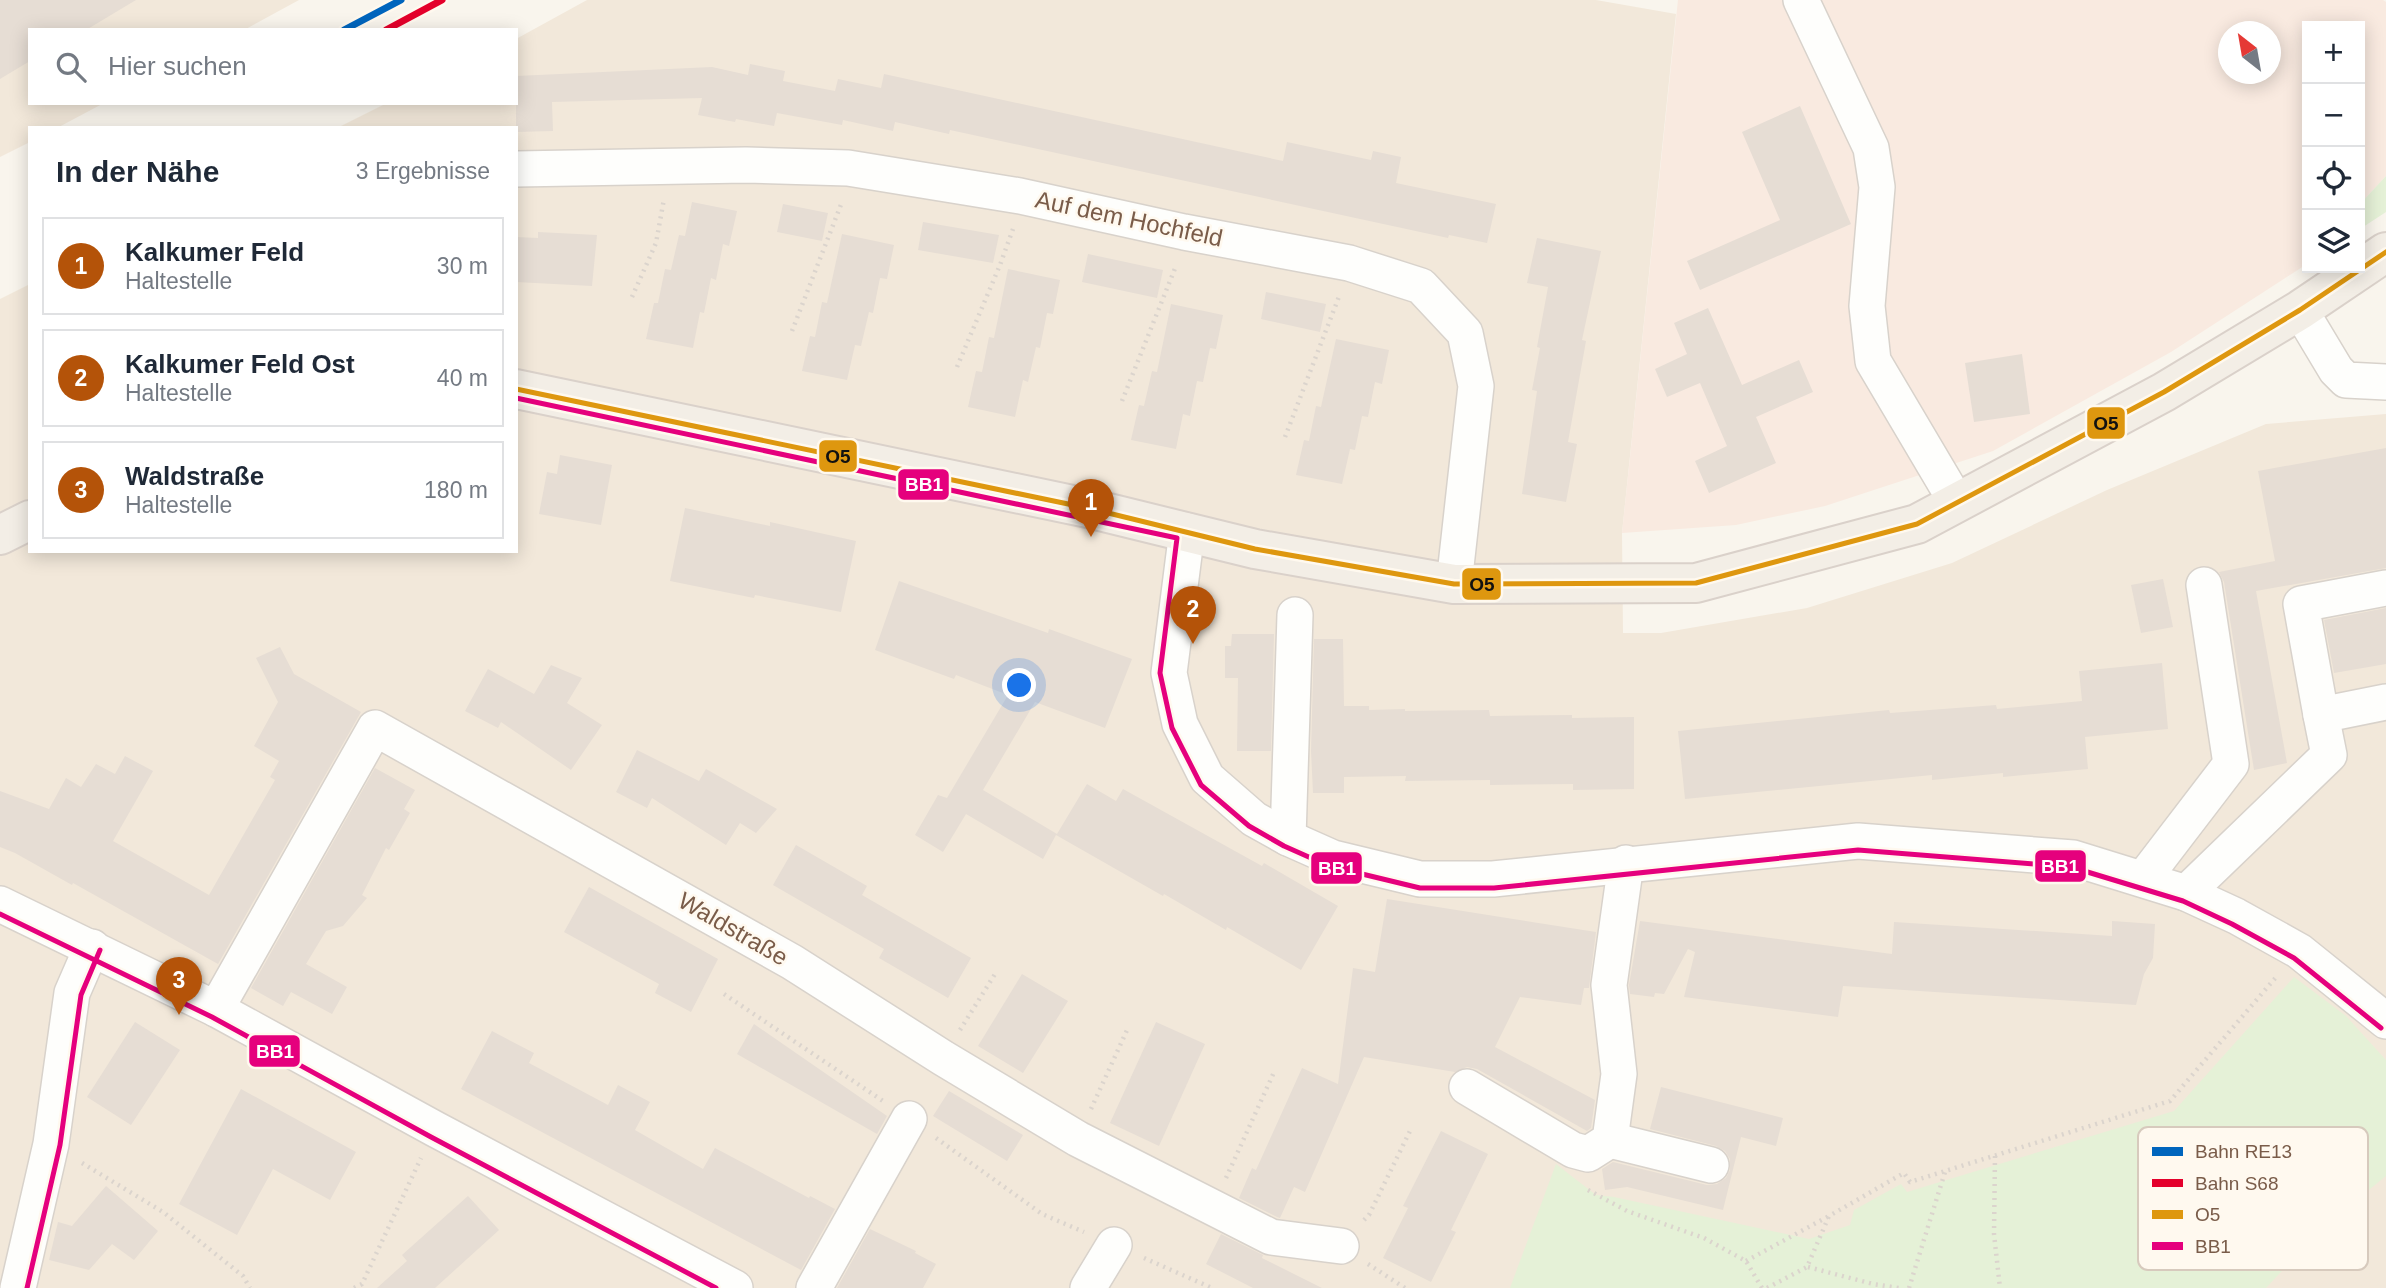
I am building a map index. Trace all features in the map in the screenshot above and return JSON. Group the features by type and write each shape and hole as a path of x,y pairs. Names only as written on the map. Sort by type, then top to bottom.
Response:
{"main road":[{"path":"518,389 1187,531 1255,549 1454,584 1696,583 1917,524 2164,391 2300,310 2386,252"},
{"path":"0,535 28,521"}],"street":[{"path":"1801,0 1871,148 1877,187 1867,306 1873,361 1957,503"},
{"name":"Auf dem Hochfeld","path":"518,169 746,165 848,168 1020,196 1184,232 1349,263 1421,286 1465,333 1476,386 1454,584"},
{"path":"2300,310 2336,370 2346,380 2386,382"},
{"path":"1187,531 1169,673 1180,724 1207,778 1254,819 1333,858 1420,879 1493,879 1626,863 1858,841 2073,858 2186,893 2236,916 2299,951 2386,1021"},
{"path":"2143,879 2231,764 2204,585"},
{"path":"2186,893 2329,755 2301,604 2386,588"},
{"path":"1288,838 1295,615"},
{"path":"2321,715 2386,702"},
{"name":"Waldstraße","path":"216,1009 376,728 792,962 943,1058 1078,1139 1271,1237 1341,1246"},
{"path":"1599,1147 1619,1074 1609,985 1626,863"},
{"path":"0,904 216,1009 735,1288"},
{"path":"18,1288 51,1144 72,993 92,947"},
{"path":"1467,1087 1573,1150 1599,1147 1711,1165"},
{"path":"814,1288 908,1119"},
{"path":"1088,1288 1114,1245"}],"path":[{"path":"632,297 656,243 665,197"},
{"path":"792,331 841,211"},
{"path":"957,367 1014,226"},
{"path":"1122,401 1176,264"},
{"path":"1285,437 1340,296"},
{"path":"1746,1261 1904,1172 1910,1182 2170,1101 2299,951"},
{"path":"943,1058 995,974"},
{"path":"724,994 1042,1214 1212,1288"},
{"path":"1078,1139 1128,1028"},
{"path":"1213,1207 1275,1070"},
{"path":"354,1288 362,1284 435,1129"},
{"path":"1405,1288 1341,1246 1369,1215 1410,1131"},
{"path":"51,1144 163,1212 243,1276 250,1288"},
{"path":"1599,1147 1572,1182 1627,1211 1704,1238 1746,1261 1764,1288 1807,1267 1899,1288"},
{"path":"1995,1156 1994,1234 2000,1288"},
{"path":"1909,1288 1946,1171"},
{"path":"1807,1267 1829,1216"}],"shaded area":[{"path":"0,0 299,0 248,28 28,28 28,105 100,105 61,126 28,126 28,143 0,157"},
{"path":"587,0 1596,0 1676,14 1622,533 1623,633 1661,633 1807,608 1952,563 2107,490 2266,424 2386,414 2386,1288 0,1288 0,299 28,285 28,553 518,553 518,126 341,126 383,105 518,105 518,38"},
{"path":"1678,0 2386,2 2386,176 2365,199 2365,21 2302,21 2302,267 2171,352 1993,451 1825,506 1736,525 1622,533"}],"green space":[{"path":"2386,176 2386,212 2365,226 2365,199"},
{"path":"2294,977 2346,1016 2386,1060 2386,1176 2368,1191 2368,1127 2138,1127 2138,1270 2283,1270 2266,1288 1510,1288 1556,1164 1596,1195 1809,1239 1850,1225 1854,1210 1901,1184 1907,1192 2174,1111"}],"building":[{"path":"0,0 136,0 89,28 28,28 28,62 0,79"},
{"path":"750,64 785,71 783,81 835,91 838,79 881,88 884,74 1283,161 1287,142 1371,160 1373,151 1401,157 1396,183 1496,204 1487,243 1449,235 1448,238 950,130 949,134 895,122 893,131 843,120 842,125 777,113 774,126 736,119 735,122 698,115 702,98 552,102 553,131 518,132 516,126 518,76 712,67 748,75"},
{"path":"1800,106 1851,224 1700,290 1687,261 1780,220 1742,132"},
{"path":"692,202 737,211 729,246 723,244 716,280 711,278 704,313 700,312 693,348 646,339 654,303 658,303 665,269 671,270 679,235 685,236"},
{"path":"783,204 828,213 822,241 777,232"},
{"path":"923,222 999,235 993,263 918,250"},
{"path":"538,232 597,235 592,286 518,282 518,237 538,238"},
{"path":"842,234 894,245 887,279 880,278 873,313 869,312 861,346 855,345 847,380 802,371 810,336 815,337 822,302 827,303"},
{"path":"1537,238 1601,251 1582,340 1586,341 1568,442 1577,444 1566,502 1522,494 1537,391 1532,390 1540,348 1537,347 1548,287 1527,283"},
{"path":"1088,254 1163,270 1157,298 1082,282"},
{"path":"1008,269 1060,280 1053,314 1047,313 1040,348 1036,347 1028,382 1023,380 1015,417 968,407 976,371 982,372 989,337 994,338"},
{"path":"1266,292 1326,304 1320,332 1261,319"},
{"path":"1171,304 1223,315 1216,349 1210,348 1203,382 1197,381 1190,416 1183,414 1176,449 1131,440 1139,405 1144,406 1152,371 1157,372"},
{"path":"1708,308 1742,385 1799,360 1813,392 1756,417 1776,463 1709,493 1695,461 1727,446 1700,383 1667,397 1655,369 1687,354 1674,323"},
{"path":"1336,339 1389,350 1382,384 1375,382 1368,417 1362,416 1355,450 1350,449 1342,484 1296,475 1304,440 1309,441 1316,406 1321,407"},
{"path":"2022,354 2030,414 1974,422 1965,363"},
{"path":"2386,448 2386,568 2256,591 2287,763 2254,770 2224,582 2219,572 2275,561 2258,471"},
{"path":"560,455 612,465 601,525 539,514 547,472 557,474"},
{"path":"685,508 770,526 770,522 856,541 841,612 670,581"},
{"path":"2163,579 2173,627 2141,633 2131,585"},
{"path":"899,581 1048,633 1049,629 1132,659 1105,728 1035,702 983,790 1057,834 1087,784 1116,801 1123,789 1262,866 1264,863 1338,906 1301,970 1056,835 1043,859 966,814 943,852 915,835 938,795 947,798 1008,695 956,675 954,679 875,650"},
{"path":"2386,608 2386,664 2334,673 2324,620"},
{"path":"1232,634 1274,634 1271,751 1237,751 1238,678 1225,678 1225,646 1231,646"},
{"path":"1314,639 1343,639 1344,706 1405,711 1489,710 1490,716 1634,717 1634,789 1573,790 1573,784 1490,785 1490,780 1405,781 1406,776 1344,777 1344,793 1313,793 1311,751"},
{"path":"280,647 294,674 361,712 218,964 73,883 72,885 0,847 0,791 49,809 66,778 81,787 96,764 115,774 125,756 153,771 113,841 209,895 275,780 270,777 279,761 254,746 278,702 256,658"},
{"path":"2162,663 2168,729 2085,737 2088,769 1932,780 1932,775 1685,799 1678,731 1889,710 1890,713 1996,705 1997,709 2082,701 2079,671"},
{"path":"551,665 582,678 567,703 602,725 571,770 501,722 498,728 465,711 488,669 534,694"},
{"path":"637,750 699,781 706,769 777,809 756,833 740,823 726,845 652,798 647,808 616,792"},
{"path":"375,768 415,790 404,809 410,813 389,850 386,848 362,895 367,898 343,926 326,931 306,964 347,987 332,1014 291,992 283,1006 251,988"},
{"path":"796,845 867,886 862,895 971,958 948,998 879,958 884,949 773,885"},
{"path":"589,887 718,959 691,1012 655,993 659,984 564,932"},
{"path":"1387,899 1596,932 1589,988 1584,988 1581,1005 1520,997 1495,1047 1595,1100 1591,1128 1587,1131 1477,1069 1467,1067 1455,1072 1364,1057 1305,1192 1294,1187 1280,1218 1277,1217 1239,1198 1252,1168 1256,1170 1302,1068 1338,1084 1353,968 1375,972"},
{"path":"1640,921 1892,954 1894,922 2112,936 2112,921 2155,924 2153,958 2144,974 2136,1005 1843,986 1838,1017 1684,997 1695,952 1688,949 1664,994 1655,993 1654,997 1630,994 1629,985"},
{"path":"1022,974 1068,1001 1023,1073 978,1046"},
{"path":"135,1022 180,1050 131,1125 87,1097"},
{"path":"1156,1022 1205,1044 1159,1146 1110,1123"},
{"path":"754,1024 887,1116 877,1134 737,1054"},
{"path":"492,1031 534,1053 529,1063 608,1105 618,1085 650,1102 635,1130 703,1169 715,1148 835,1209 801,1270 461,1089"},
{"path":"1661,1087 1783,1118 1776,1146 1741,1137 1723,1210 1627,1187 1605,1190 1602,1169 1613,1162 1707,1185 1717,1184 1726,1178 1730,1170 1730,1159 1725,1151 1716,1146 1650,1129"},
{"path":"241,1089 356,1152 330,1200 273,1169 237,1235 179,1204"},
{"path":"949,1091 1023,1135 1007,1161 933,1116"},
{"path":"1441,1131 1488,1154 1451,1230 1456,1232 1431,1282 1383,1258 1408,1208 1403,1206"},
{"path":"106,1186 158,1231 134,1260 112,1244 89,1270 49,1260 58,1222 72,1226"},
{"path":"468,1196 499,1230 435,1288 377,1288 407,1261 402,1255"},
{"path":"870,1229 916,1251 915,1253 936,1264 923,1288 837,1288"},
{"path":"1221,1234 1322,1288 1253,1288 1206,1264"}],"rail line":[{"name":"RE13","path":"348,28 401,0"},
{"name":"S68","path":"390,28 442,0"}],"transit line":[{"name":"O5","path":"518,389 1092,509 1255,549 1454,584 1696,583 1917,524 2164,392 2300,310 2386,252"},
{"name":"BB1","path":"518,398 1177,538 1160,673 1172,728 1201,785 1249,826 1284,846 1329,866 1420,888 1494,888 1858,850 2071,867 2183,901 2232,924 2294,958 2381,1028"},
{"name":"BB1","path":"0,914 212,1017 716,1288"},
{"name":"BB1","path":"27,1288 60,1145 81,995 100,950"}],"place":[{"name":"Kalkumer Feld","path":"1091,537"},
{"name":"Kalkumer Feld Ost","path":"1193,644"},
{"name":"Waldstraße","path":"179,1015"}]}
